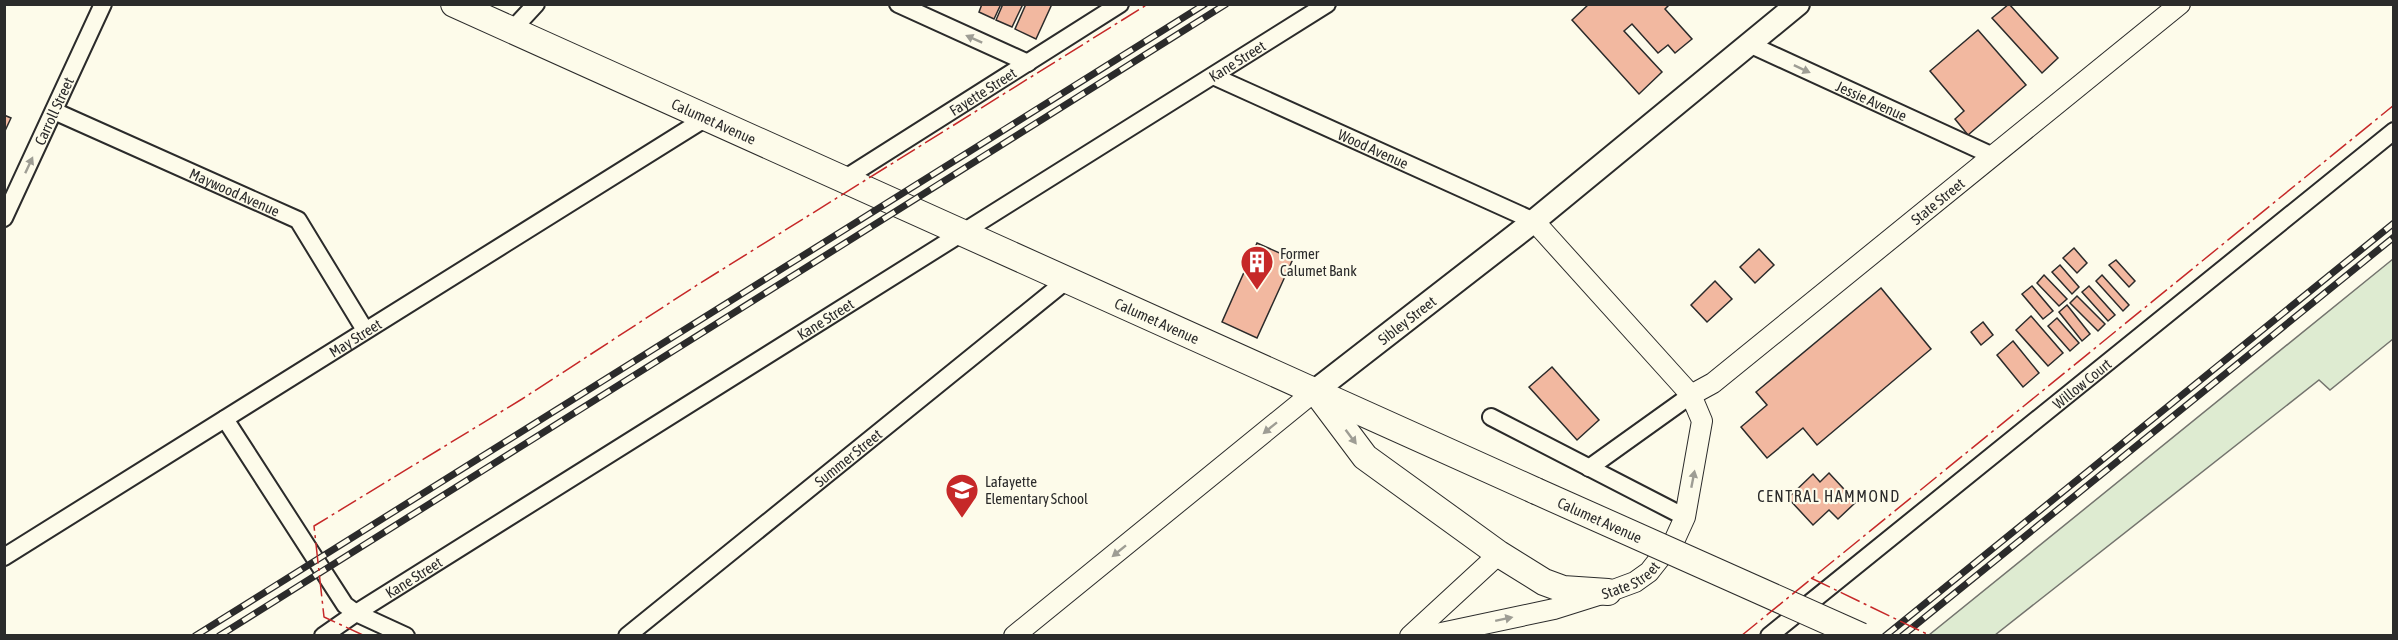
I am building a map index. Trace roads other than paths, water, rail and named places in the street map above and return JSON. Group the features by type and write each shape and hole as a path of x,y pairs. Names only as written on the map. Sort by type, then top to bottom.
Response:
{"main road":[{"name":"Calumet Avenue","path":"454,4 1861,636"},
{"name":"Sibley Street","path":"1315,391 1534,221 1798,4"},
{"path":"1315,391 1365,457 1499,554 1544,582 1563,590 1608,592"}],"street":[{"name":"Carroll Street","path":"4,218 103,4"},
{"path":"512,30 536,4"},
{"path":"898,4 1028,63"},
{"name":"Fayette Street","path":"844,179 1120,4"},
{"name":"Kane Street","path":"323,636 356,613 1327,4"},
{"name":"State Street","path":"1589,468 1690,395 1713,383 2180,4"},
{"name":"Jessie Avenue","path":"1749,44 1993,156"},
{"name":"Wood Avenue","path":"1213,76 1534,221"},
{"name":"Maywood Avenue","path":"54,111 298,220 365,330"},
{"name":"May Street","path":"4,557 706,118"},
{"name":"Willow Court","path":"1768,636 2394,131"},
{"path":"1534,221 1690,395"},
{"name":"Summer Street","path":"627,636 1067,280"},
{"name":"Sibley Street","path":"1014,636 1315,391"},
{"name":"State Street","path":"1427,636 1554,609 1635,582 1649,572 1675,539 1685,517 1702,421 1690,395"},
{"path":"1491,417 1685,517"},
{"path":"225,419 345,605 356,613 406,636"},
{"path":"1410,636 1499,554"}],"railway":[{"path":"195,636 1205,4"},
{"path":"219,636 1226,4"},
{"path":"1885,636 2394,223"},
{"path":"1902,636 2394,237"}],"place":[{"name":"Former Calumet Bank","path":"1257,291"},
{"name":"Lafayette Elementary School","path":"962,519"}],"district":[{"name":"CENTRAL HAMMOND","path":"1829,496"}]}
